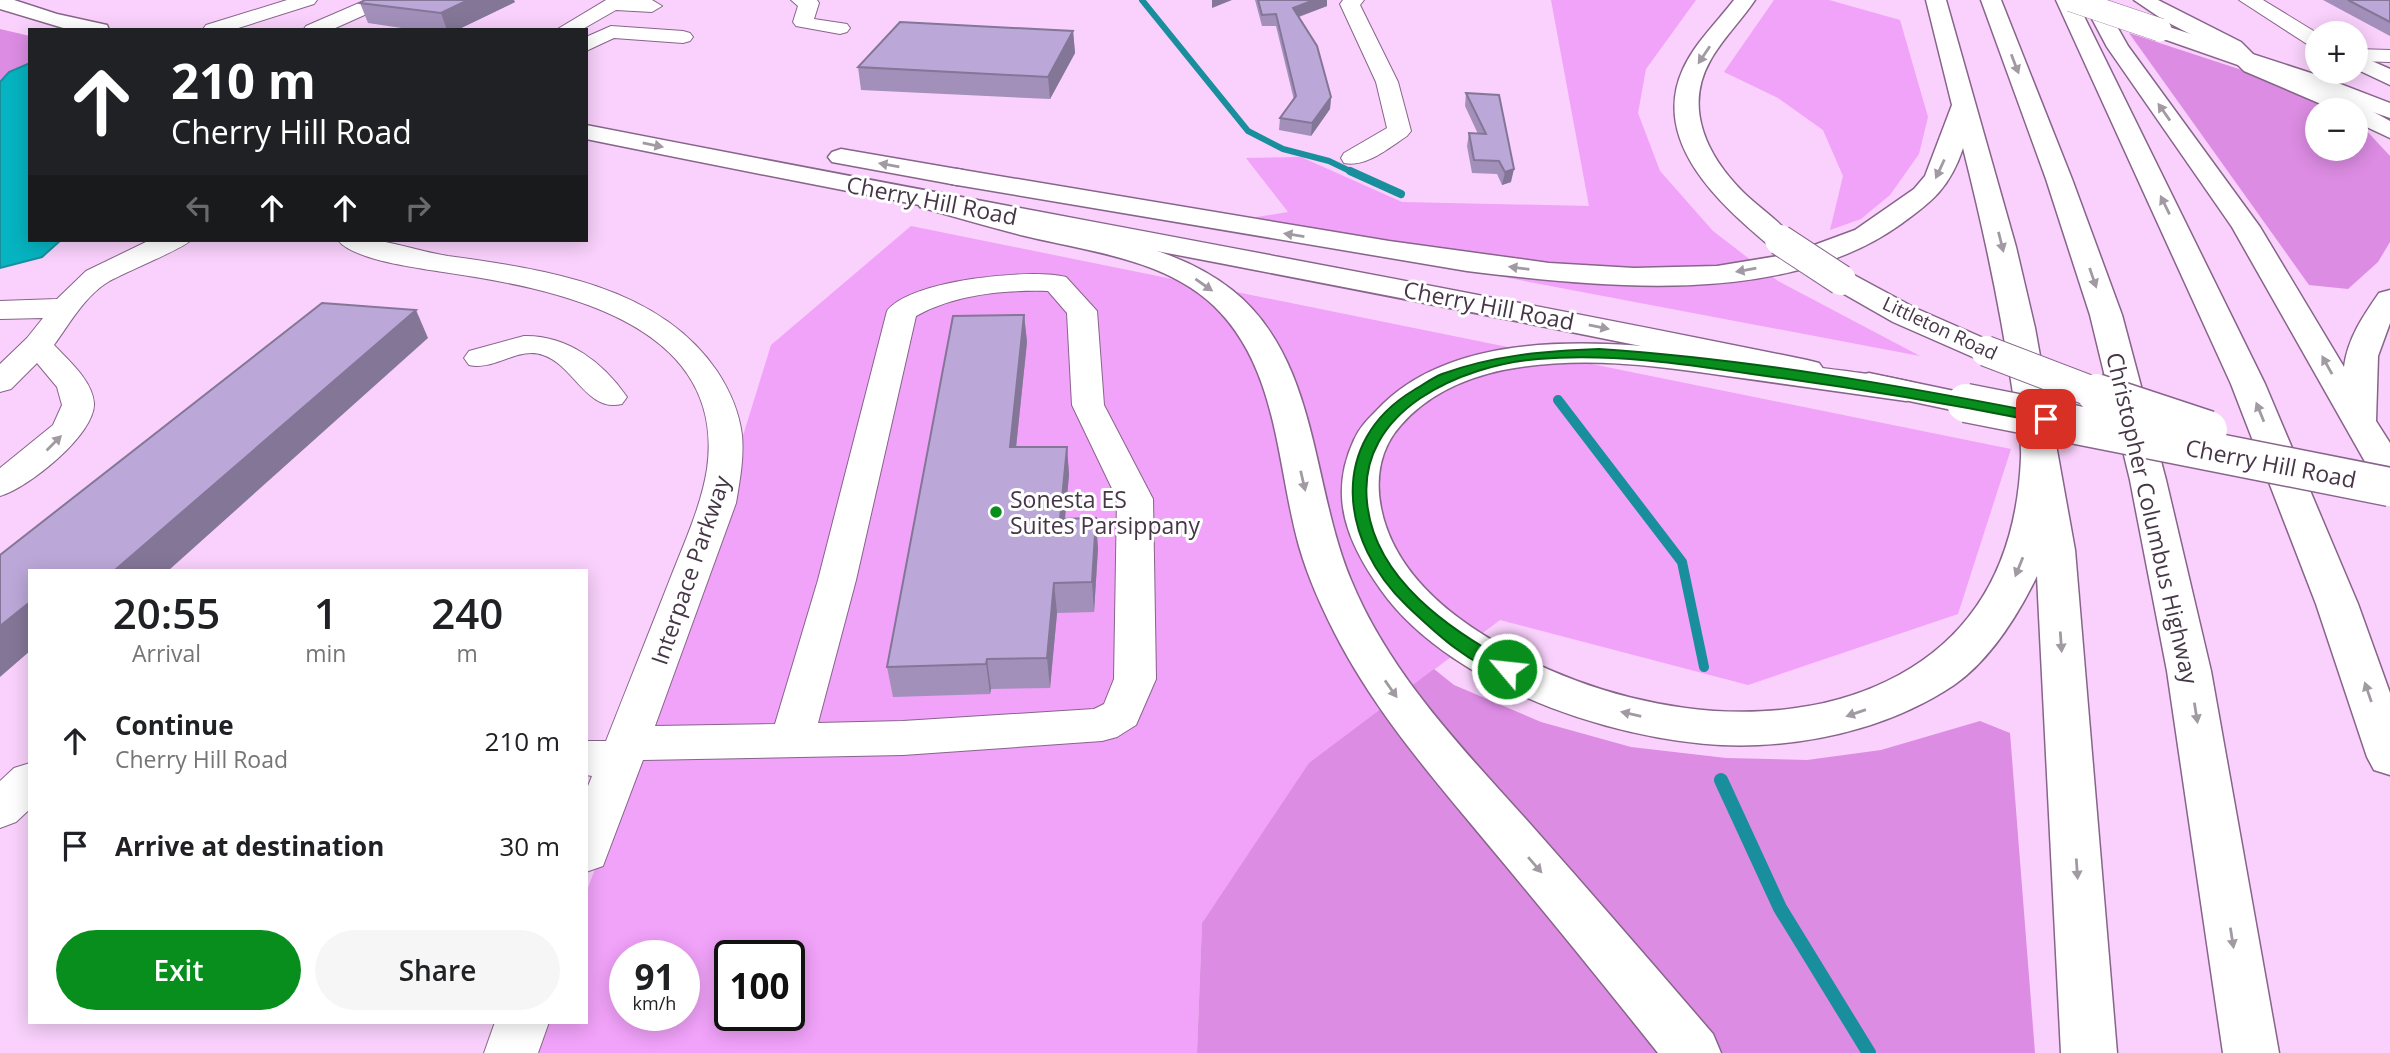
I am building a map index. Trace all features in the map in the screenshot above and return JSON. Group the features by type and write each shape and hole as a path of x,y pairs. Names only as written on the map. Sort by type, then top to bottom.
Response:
{"main road":[{"name":"Littleton Road","path":"1745,0 1700,59 1687,92 1686,113 1691,137 1705,166 1750,215 1780,240 1904,315 1986,351 2081,388 2200,428 2390,484"},
{"path":"1918,0 1942,27"},
{"path":"1936,0 2005,260 2020,328 2040,452 2054,550 2090,1053"},
{"name":"Christopher Columbus Highway","path":"1991,0 2059,179 2106,315 2148,480 2189,671 2250,1053"},
{"path":"2068,0 2390,111"},
{"path":"2068,0 2248,384 2337,604 2390,757"},
{"path":"2092,0 2118,47 2246,227 2390,474"},
{"path":"2144,0 2172,18 2233,47 2254,62 2305,73"},
{"path":"0,2 51,19 90,28"},
{"path":"2254,62 2252,66 2347,106 2390,131"},
{"path":"2368,67 2390,78"},
{"path":"943,189 1472,263 1581,274 1699,275 1780,264 1821,254 1877,231 1927,192 1942,168 1964,105"},
{"name":"Cherry Hill Road","path":"591,117 1906,391 2390,484"},
{"name":"Cherry Hill Road","path":"815,152 943,189"},
{"path":"943,189 1034,230 1117,247 1187,273 1224,299 1250,326 1272,363 1285,402 1312,520 1329,578 1354,633 1392,692 1460,777 1693,1053"},
{"path":"2361,424 2359,362 2363,342 2390,299"},
{"path":"1906,391 1660,357 1560,353 1502,360 1444,378 1400,405 1380,425 1368,448 1360,474 1359,502 1368,538 1385,569 1402,591 1444,631 1472,650 1524,678 1588,703 1679,724 1747,729 1802,727 1851,716 1911,690 1959,657 1982,631 2011,587 2029,542 2040,452"}],"street":[{"path":"216,28 307,0"},
{"path":"318,28 382,0"},
{"path":"800,0 809,3 803,22 812,26 840,28"},
{"path":"2249,0 2305,35"},
{"path":"1348,1 1386,81 1398,113 1399,131 1353,158"},
{"path":"570,28 616,2 652,6"},
{"path":"588,44 611,32 683,37"},
{"path":"2368,55 2390,56"},
{"path":"0,485 61,436 77,411 77,394 38,345 66,308 96,277 155,247 171,242"},
{"name":"Interpace Parkway","path":"357,242 384,253 562,285 594,294 666,333 689,355 710,383 725,419 727,465 718,503 611,754 588,844"},
{"path":"611,754 792,740 902,738 1102,725 1121,714 1135,679 1135,499 1088,405 1082,311 1056,283 992,285 919,300 902,311 837,580 792,740"},
{"path":"0,310 66,308"},
{"path":"480,358 512,345 545,345 568,354 611,397"},
{"path":"0,809 28,783"},
{"path":"510,1053 521,1024"}],"lane":[{"path":"0,382 38,345"}],"shaded area":[{"path":"1551,0 1696,0 1646,69 1638,113 1660,171 1713,231 1778,281 1920,356 1229,225 1288,212 1246,158 1301,157 1402,202 1589,206"},
{"path":"1774,0 1829,0 1900,20 1928,117 1919,154 1890,195 1861,219 1830,230 1843,176 1823,130 1778,98 1724,72"},
{"path":"0,29 28,36 28,64 9,72 0,82"},
{"path":"2129,33 2248,72 2306,98 2305,161 2368,161 2368,132 2390,156 2390,242 2378,262 2348,289 2309,285"},
{"path":"28,64 28,242 59,242 42,257 0,268 0,82 9,72"},
{"path":"911,226 2011,449 1958,614 1748,685 1500,620 1309,764 1202,923 1197,1053 526,1053 537,1024 588,1024 588,888 675,656 771,345"},
{"path":"1434,669 1454,685 1541,722 1631,747 1726,758 1807,760 1881,750 1980,721 2010,733 2035,1053 1197,1053 1202,923 1309,763"}],"building":[{"path":"365,0 468,0 441,13 360,3"},
{"path":"1258,0 1314,0 1293,8 1317,46 1331,97 1312,123 1280,118 1296,96 1276,14 1262,15"},
{"path":"2348,0 2390,0 2390,22"},
{"path":"900,22 1073,31 1048,77 858,67"},
{"path":"1466,93 1499,95 1514,169 1505,172 1499,161 1474,160 1469,133 1486,134"},
{"path":"322,303 416,310 116,569 28,569 28,604 0,626 0,555"},
{"name":"Sonesta ES Suites Parsippany","path":"1024,315 1010,447 1067,447 1060,519 1096,518 1092,582 1054,583 1047,658 987,659 986,664 887,667 953,316"}],"waterway":[{"path":"1142,0 1248,131 1283,149 1329,161 1354,173"},
{"path":"1350,171 1401,194"},
{"path":"1558,400 1682,562 1704,667"},
{"path":"1721,780 1780,908 1869,1053"}],"place":[{"name":"Sonesta ES Suites Parsippany","path":"996,512"}],"route":[{"path":"1507,669 1444,631 1402,591 1385,569 1368,538 1359,502 1360,474 1368,448 1380,425 1400,405 1444,378 1502,360 1536,355 1599,353 1660,357 1906,391 2046,419"}]}
